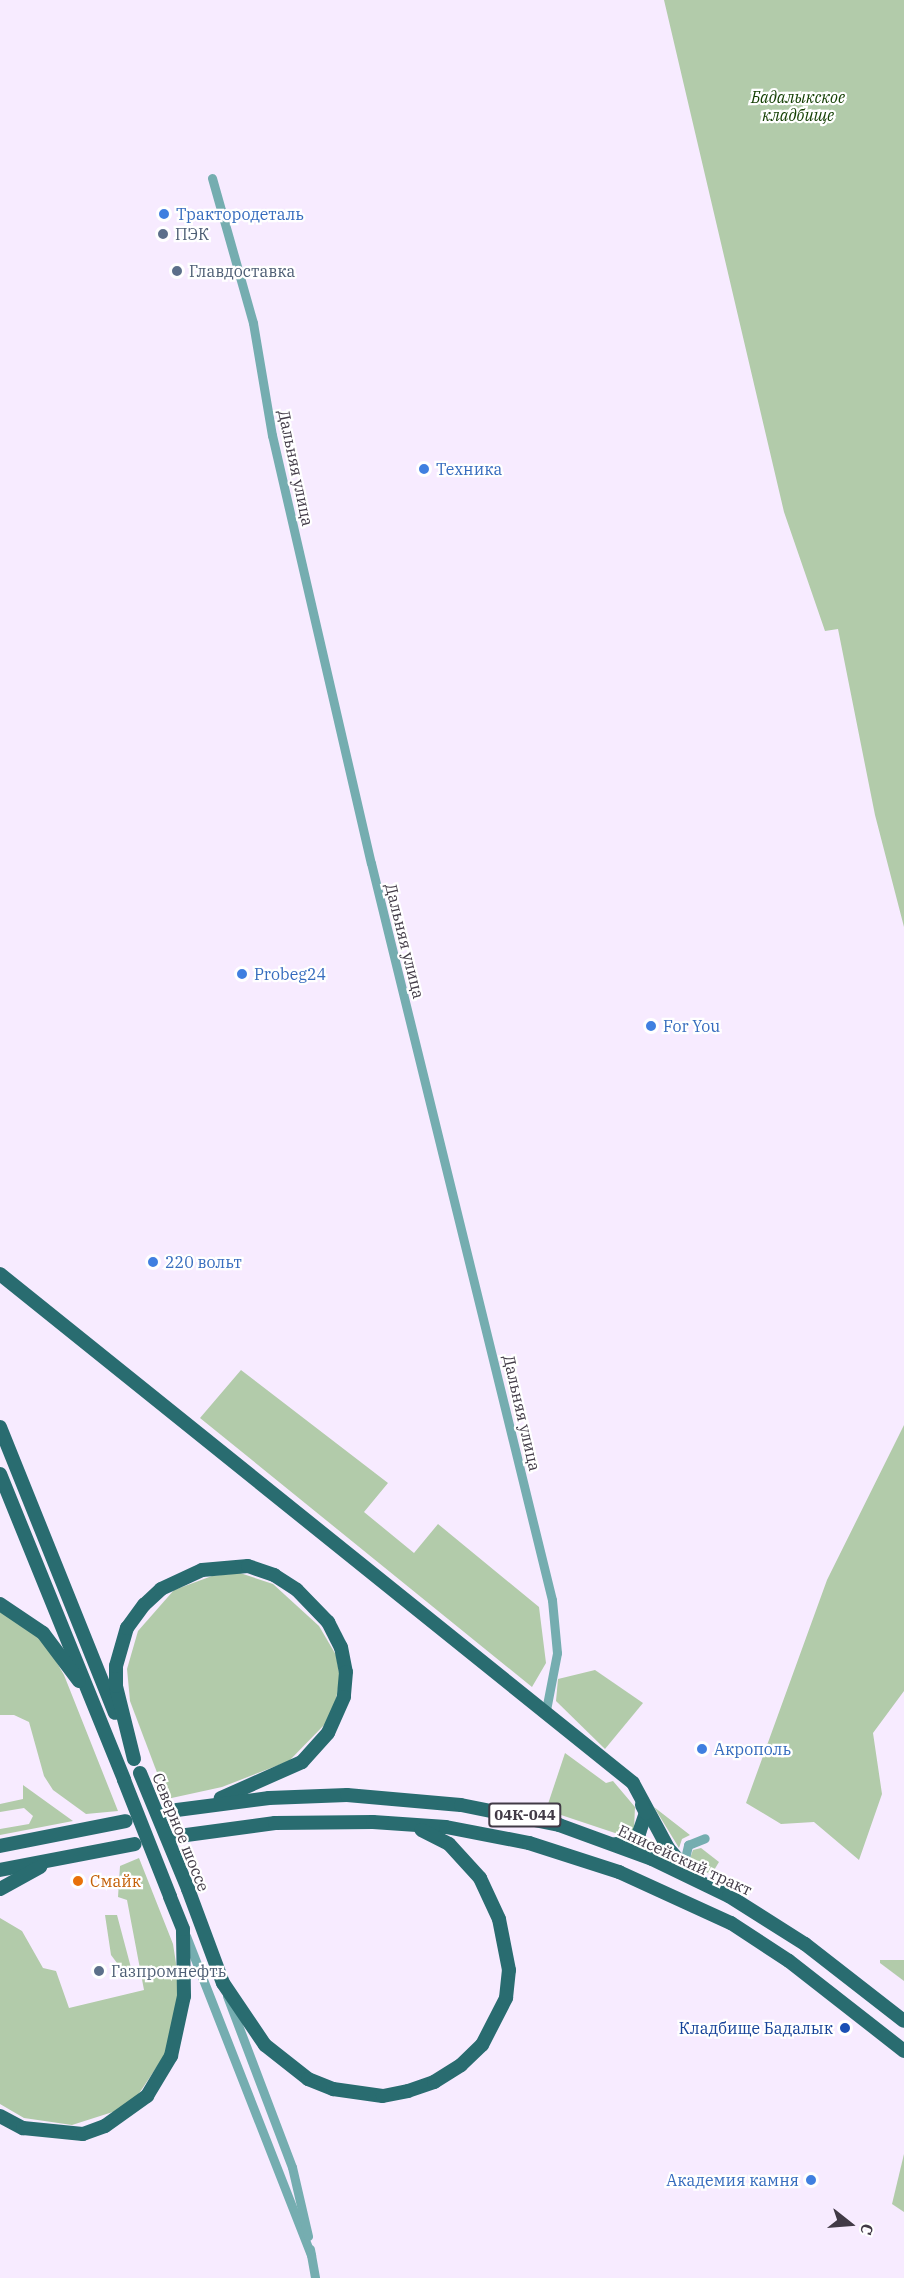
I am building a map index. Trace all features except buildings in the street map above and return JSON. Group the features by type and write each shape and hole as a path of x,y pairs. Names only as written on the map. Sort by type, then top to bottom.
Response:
{"main road":[{"path":"0,1274 546,1710 633,1783 660,1834 683,1867 694,1878"},
{"name":"Северное шоссе","path":"0,1427 188,1889 223,1983"},
{"name":"Северное шоссе","path":"0,1474 183,1929"},
{"path":"134,1759 116,1686 116,1666 127,1628 144,1605 178,1579 202,1570 248,1566 274,1575 297,1590 332,1631 341,1647 346,1672 344,1697 328,1733 302,1762 205,1805"},
{"path":"0,1604 43,1633 90,1696"},
{"path":"614,1843 628,1845 643,1824 646,1813 633,1783"},
{"name":"Енисейский тракт","path":"169,1811 205,1805 347,1795 461,1804 527,1816 614,1843 694,1878 767,1918 904,2021"},
{"path":"0,1845 126,1821"},
{"name":"04К-044","path":"179,1836 275,1823 396,1823 447,1827 529,1843 619,1872 731,1923 828,1991 904,2051"},
{"path":"223,1983 265,2045 308,2079 333,2089 384,2096 434,2082 462,2065 497,2022 506,1998 509,1970 499,1919 480,1878 449,1844 433,1834 396,1823"},
{"path":"0,1870 135,1845"},
{"path":"0,1889 56,1859"},
{"path":"0,2116 23,2128 83,2134 105,2126 147,2096 161,2075 178,2033 186,1972 183,1929"},
{"path":"828,1991 842,1974"}],"street":[{"name":"Дальняя улица","path":"213,178 253,323 272,435 371,863 552,1600 557,1653 546,1710"},
{"path":"683,1867 688,1845 705,1838"},
{"name":"Северное шоссе","path":"183,1929 311,2255"},
{"name":"Северное шоссе","path":"223,1983 292,2167 315,2278"}],"green space":[{"name":"Бадалыкское кладбище","path":"664,0 904,0 904,927 875,815 838,629 825,631 784,512"},
{"path":"241,1370 388,1483 364,1512 414,1553 438,1524 539,1607 546,1663 532,1687 200,1418"},
{"path":"904,1425 904,1691 873,1733 882,1794 859,1860 814,1822 781,1824 746,1803 827,1580"},
{"path":"240,1573 273,1584 319,1626 336,1655 340,1678 335,1704 327,1722 289,1761 222,1787 167,1799 130,1701 127,1669 138,1631 174,1590 212,1576"},
{"path":"0,1610 27,1627 49,1649 64,1675 118,1811 86,1814 53,1790 44,1776 29,1722 14,1715 0,1715"},
{"path":"595,1670 643,1703 605,1749 556,1701 558,1679"},
{"path":"565,1753 606,1783 613,1781 635,1807 634,1830 624,1836 546,1810"},
{"path":"23,1785 73,1821 0,1835 0,1829 29,1824 33,1816 24,1808 0,1812 0,1804 23,1799"},
{"path":"654,1807 690,1835 682,1839 679,1848"},
{"path":"701,1848 719,1862 711,1875 689,1861 693,1850"},
{"path":"139,1858 173,1944 178,1976 178,2001 166,2053 138,2095 119,2110 72,2125 24,2118 0,2104 0,1918 22,1931 43,1968 56,1971 69,2008 144,1990 127,1900 118,1897 120,1866"},
{"path":"105,1915 117,1915 134,1979 124,1979 123,1971 111,1955"},
{"path":"880,1960 904,1960 904,1981 880,1963"},
{"path":"904,2154 904,2212 892,2204"}],"place":[{"name":"Трактородеталь","path":"164,214"},
{"name":"ПЭК","path":"163,234"},
{"name":"Главдоставка","path":"177,271"},
{"name":"Техника","path":"424,469"},
{"name":"Probeg24","path":"242,974"},
{"name":"For You","path":"651,1026"},
{"name":"220 вольт","path":"153,1262"},
{"name":"Акрополь","path":"702,1749"},
{"name":"Смайк","path":"78,1881"},
{"name":"Газпромнефть","path":"99,1971"},
{"name":"Кладбище Бадалык","path":"845,2028"},
{"name":"Академия камня","path":"811,2180"}]}
